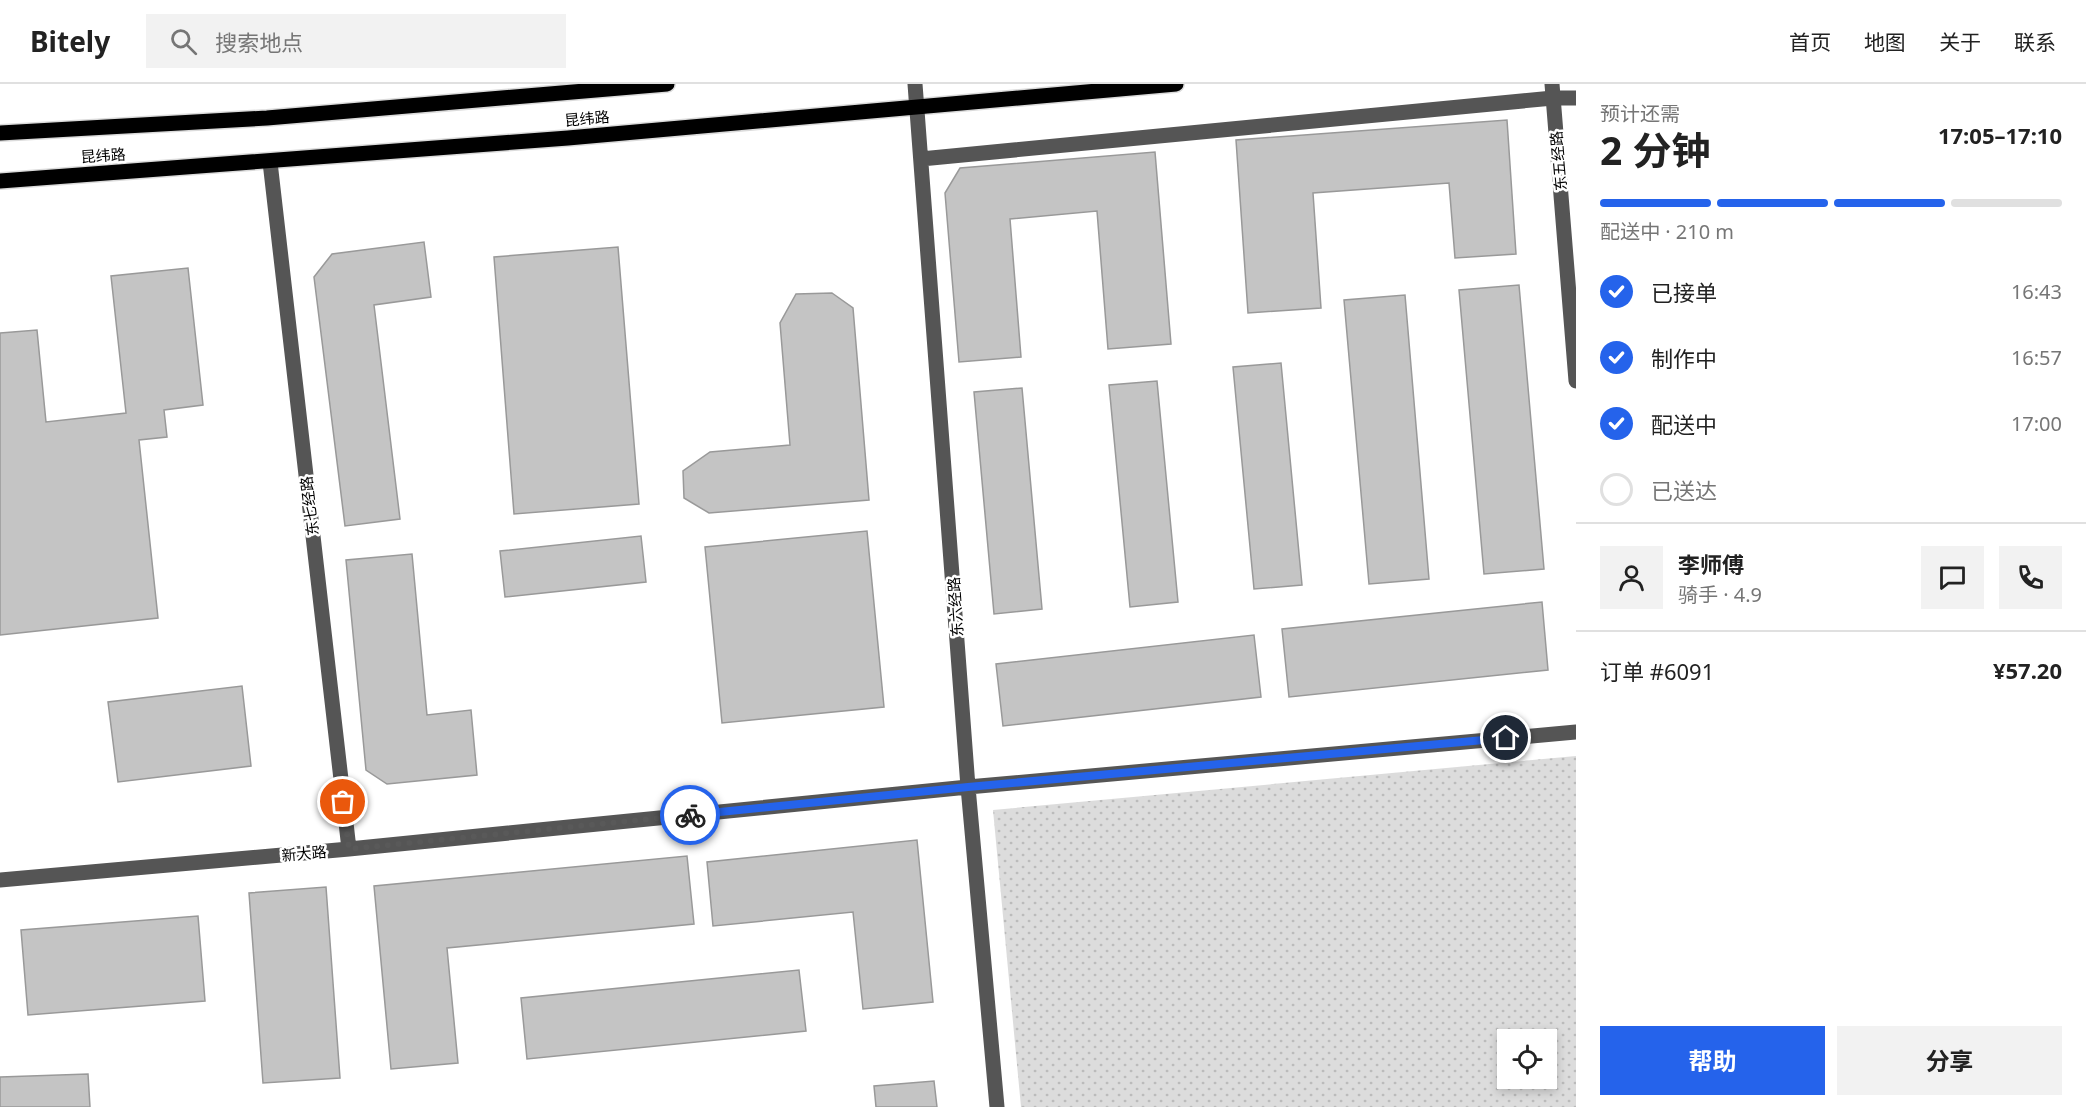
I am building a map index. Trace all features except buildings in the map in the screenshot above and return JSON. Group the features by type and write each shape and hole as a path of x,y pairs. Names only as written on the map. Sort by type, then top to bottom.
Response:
{"main road":[{"name":"昆纬路","path":"0,133 267,118 667,84"},
{"name":"昆纬路","path":"0,181 580,137 1176,84"}],"street":[{"name":"东六经路","path":"915,84 968,787 997,1107"},
{"path":"921,159 1552,91 1576,98"},
{"name":"东五经路","path":"1552,91 1576,381"},
{"name":"东七经路","path":"270,162 349,849"},
{"name":"新大路","path":"0,880 349,849 968,787 1576,732"}],"shaded area":[{"path":"1576,756 1576,1107 1021,1107 993,810"}],"way so far":[{"path":"343,802 349,849 690,815"}],"route":[{"path":"690,815 1506,738"}]}
